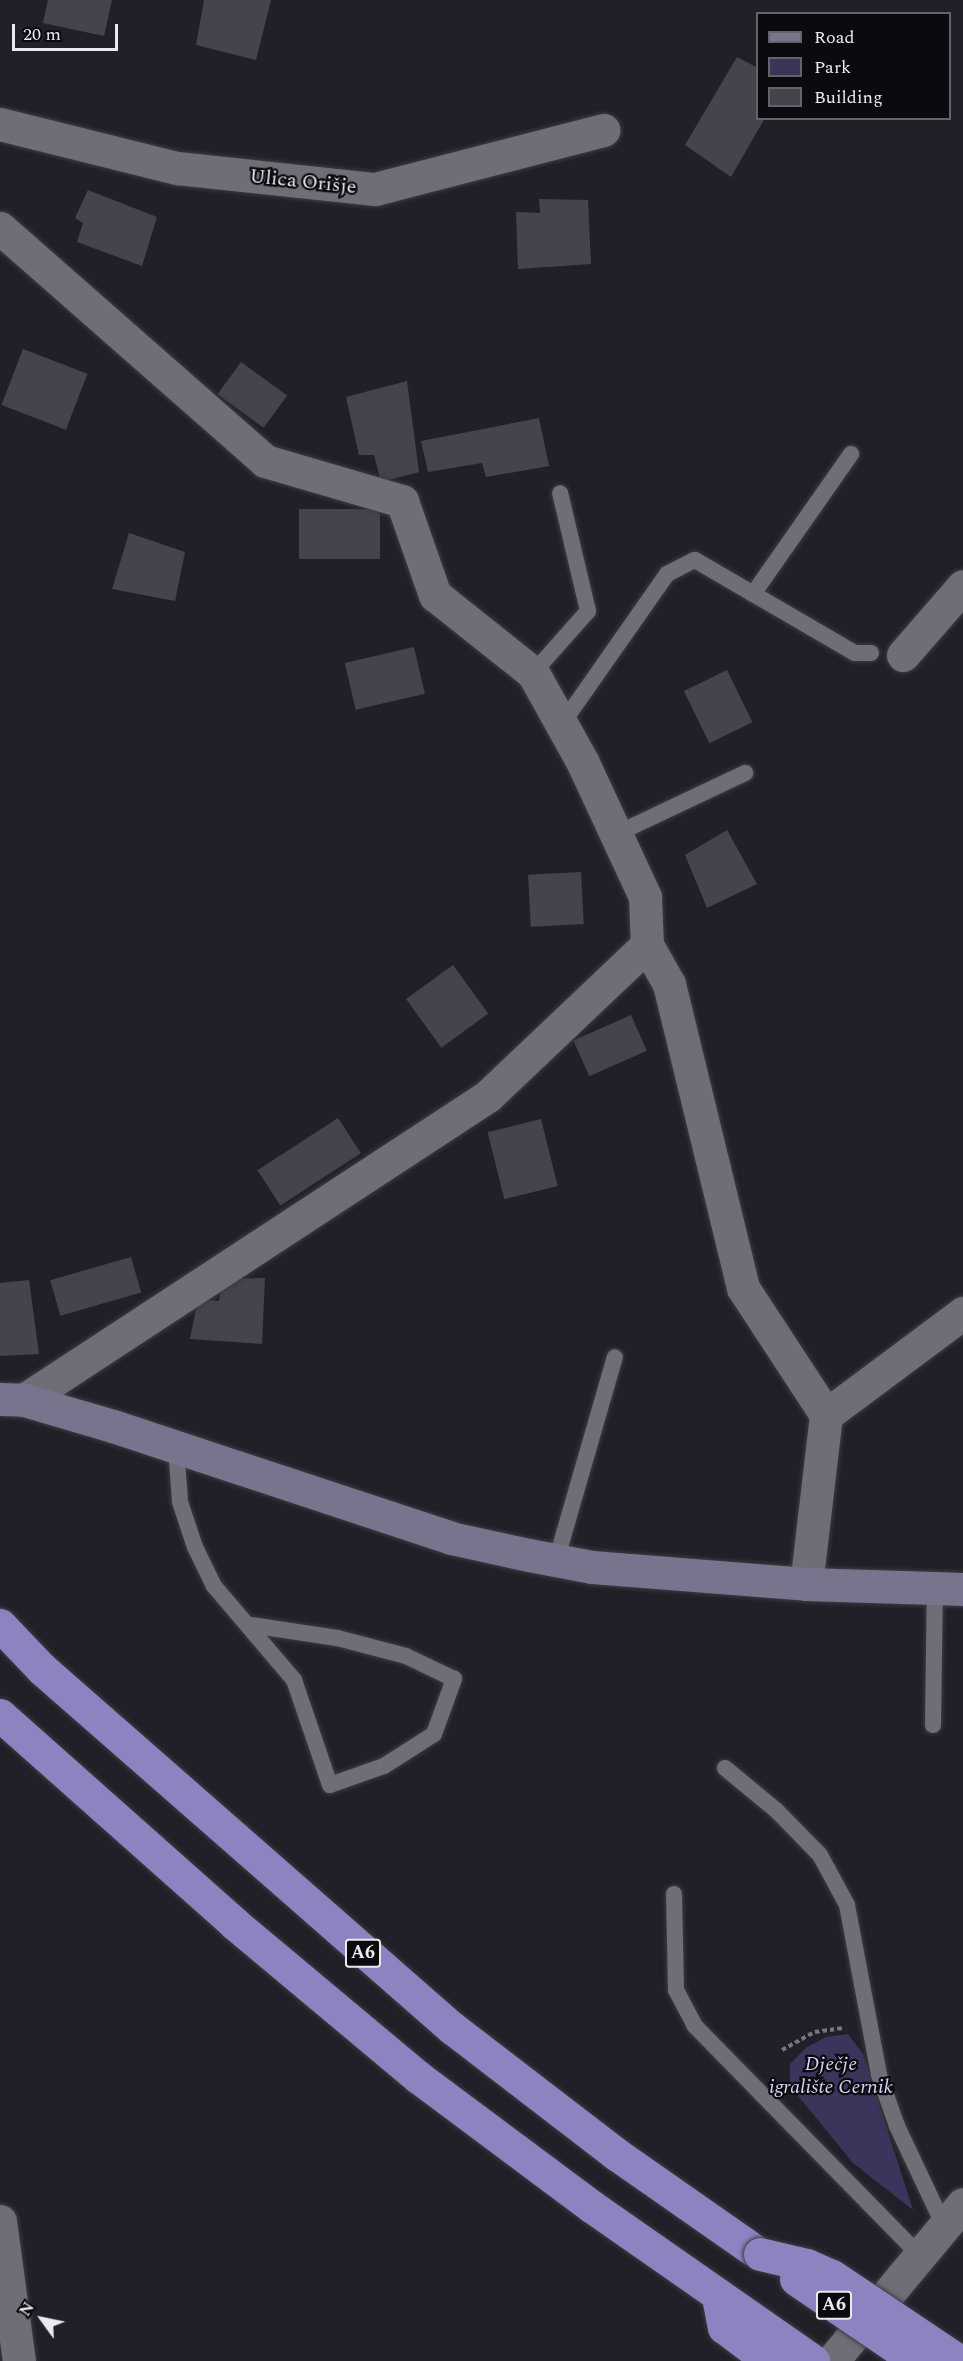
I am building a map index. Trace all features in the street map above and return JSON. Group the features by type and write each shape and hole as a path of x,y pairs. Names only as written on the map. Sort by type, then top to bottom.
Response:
{"highway":[{"name":"A6","path":"0,1624 60,1685 452,2028 616,2154 916,2361"},
{"path":"0,1715 235,1924 418,2077 725,2302 813,2361"},
{"path":"756,2252 807,2265 832,2276 959,2361"},
{"path":"725,2302 720,2319 736,2339 769,2361"}],"street":[{"name":"Ulica Orišje","path":"0,124 177,168 375,189 603,130"},
{"path":"0,228 265,461 402,501 435,595 533,673 562,724 645,897 647,945 669,984 743,1288 826,1415 806,1584"},
{"path":"887,654 963,586"},
{"path":"12,1399 488,1096 647,945"},
{"path":"826,1415 963,1314"},
{"path":"12,1399 176,1447 451,1538 556,1560 806,1584 949,1588"},
{"path":"832,2361 953,2215"},
{"path":"0,2221 19,2361"}],"lane":[{"path":"753,594 850,454"},
{"path":"533,673 588,611 560,493"},
{"path":"562,724 667,574 695,560 855,653 887,654"},
{"path":"616,834 745,773"},
{"path":"556,1560 615,1357"},
{"path":"176,1447 180,1502 195,1546 214,1586 250,1625 294,1680 330,1785 384,1766 434,1734 454,1679 406,1656 338,1638 250,1625"},
{"path":"933,1725 949,1588"},
{"path":"725,1768 777,1811 820,1855 842,1895 847,1905 870,2034 897,2126 953,2215"},
{"path":"674,1894 676,1990 695,2026 920,2256"}],"path":[{"path":"782,2050 815,2032 837,2027 870,2034"}],"green space":[{"name":"Dječje igralište Cernik","path":"848,2034 863,2054 913,2210 853,2163 790,2086 790,2064 807,2047 826,2037"}],"building":[{"path":"48,0 112,0 104,36 43,23"},
{"path":"204,0 271,0 256,60 196,45"},
{"path":"737,57 756,67 756,120 764,120 731,177 685,145"},
{"path":"88,190 157,217 142,266 77,242 83,223 75,218"},
{"path":"539,199 588,200 591,264 518,269 516,212 540,213"},
{"path":"23,349 87,374 66,430 1,405"},
{"path":"241,362 287,396 264,428 217,394"},
{"path":"407,381 419,472 381,482 374,455 359,455 346,397"},
{"path":"539,418 549,466 486,477 482,463 428,472 421,441"},
{"path":"299,509 380,509 380,559 299,559"},
{"path":"129,533 185,552 175,601 112,589"},
{"path":"414,647 425,694 356,710 345,663"},
{"path":"727,670 752,722 709,743 684,691"},
{"path":"727,830 757,884 707,908 685,855"},
{"path":"581,872 584,924 531,927 528,875"},
{"path":"453,965 488,1014 441,1048 406,999"},
{"path":"631,1015 647,1051 589,1076 573,1041"},
{"path":"338,1118 361,1153 280,1206 257,1170"},
{"path":"541,1119 558,1186 504,1199 488,1132"},
{"path":"131,1257 141,1293 60,1316 50,1280"},
{"path":"265,1278 262,1344 190,1339 198,1299 219,1301 222,1279"},
{"path":"29,1280 39,1354 0,1356 0,1283"}]}
